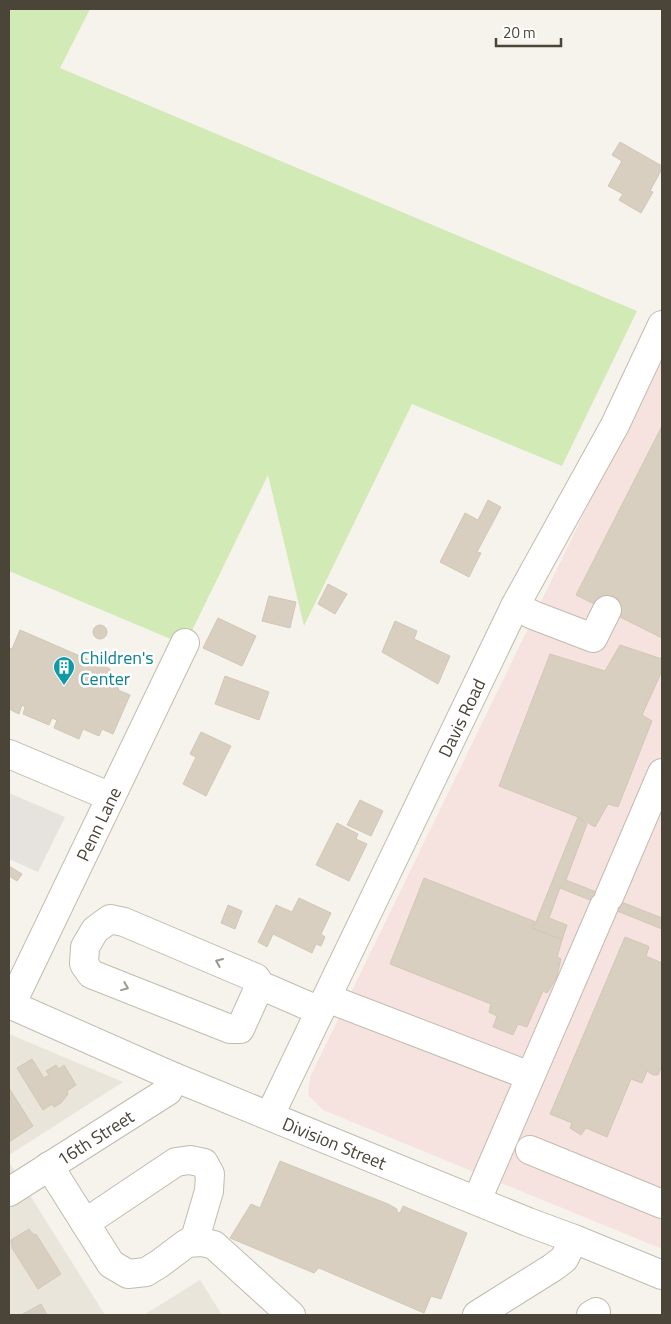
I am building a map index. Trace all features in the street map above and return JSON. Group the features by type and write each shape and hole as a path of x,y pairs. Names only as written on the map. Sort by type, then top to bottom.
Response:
{"street":[{"name":"Davis Road","path":"270,1115 515,606 615,425 662,325"},
{"path":"515,606 593,638 606,610"},
{"name":"Penn Lane","path":"10,1005 185,643"},
{"path":"9,754 111,797"},
{"path":"476,1200 662,773"},
{"path":"260,985 240,1028 230,1029 91,974 84,964 85,947 95,930 110,919 124,922 256,978 260,985 530,1076"},
{"name":"Division Street","path":"10,1005 174,1077 662,1275"},
{"name":"16th Street","path":"9,1192 168,1091 174,1077"},
{"path":"530,1150 662,1204"},
{"path":"85,1223 176,1162 190,1160 204,1163 210,1174 209,1191 194,1242"},
{"path":"50,1166 111,1264 128,1274 146,1272 186,1243 202,1242 214,1245 291,1315"},
{"path":"478,1315 564,1259 574,1239"}],"shaded area":[{"path":"662,353 662,1249 323,1110 308,1095 310,1077"},
{"path":"9,793 65,817 38,872 9,859"},
{"path":"9,1034 123,1082 9,1155"},
{"path":"9,1162 105,1315 9,1315"},
{"path":"200,1280 222,1315 144,1315"}],"green space":[{"path":"9,9 90,9 60,68 637,311 562,466 412,404 304,626 268,475 185,645 9,571"}],"building":[{"path":"620,142 662,166 650,191 653,192 641,213 619,200 623,194 608,186 622,161 612,155"},
{"path":"662,426 662,638 576,595"},
{"path":"488,500 501,507 477,552 481,553 469,577 440,562 465,513 478,520"},
{"path":"328,584 347,594 335,614 318,604"},
{"path":"269,596 296,602 290,628 262,621"},
{"path":"218,618 256,636 242,666 203,648"},
{"path":"395,621 417,631 414,639 450,656 438,684 382,652"},
{"path":"100,625 105,627 107,632 105,637 100,639 95,637 93,632 95,627"},
{"name":"Children's Center","path":"20,630 110,669 107,677 121,682 118,690 130,695 113,734 102,729 99,736 83,729 79,739 54,728 57,720 52,718 49,725 23,714 25,707 22,705 19,714 9,709 9,648 12,649"},
{"path":"620,645 662,659 662,671 642,715 652,721 618,807 608,804 595,827 578,817 499,786 550,654 605,671"},
{"path":"225,676 269,692 259,720 215,704"},
{"path":"201,732 231,746 206,796 183,784 196,757 190,754"},
{"path":"360,800 383,811 371,836 347,825"},
{"path":"578,817 587,824 566,880 662,918 662,929 560,888 549,918 567,925 562,940 532,928"},
{"path":"337,823 358,834 356,839 367,844 349,881 316,865"},
{"path":"9,866 22,874 17,881 9,876"},
{"path":"424,878 536,922 532,928 562,940 557,957 561,959 557,976 547,993 543,991 527,1027 518,1024 513,1035 493,1027 497,1016 489,1012 491,1004 390,964"},
{"path":"299,898 331,913 321,934 325,937 321,946 316,944 312,953 273,934 267,947 258,942 276,905 292,912"},
{"path":"228,905 242,911 235,929 221,923"},
{"path":"625,937 648,946 646,956 662,963 662,1066 658,1075 653,1075 647,1071 642,1083 631,1079 607,1137 586,1128 581,1135 570,1128 572,1123 550,1114"},
{"path":"32,1059 44,1078 49,1075 46,1071 56,1065 59,1069 64,1065 76,1085 67,1091 68,1094 61,1103 54,1107 52,1104 43,1110 17,1068"},
{"path":"9,1088 33,1126 9,1142"},
{"path":"280,1161 388,1204 397,1209 397,1212 400,1213 403,1206 467,1233 441,1299 431,1296 424,1313 319,1268 314,1273 230,1238 251,1204 260,1208"},
{"path":"29,1229 34,1235 36,1234 61,1274 38,1289 12,1248 11,1240"},
{"path":"41,1304 47,1315 21,1315"}],"place":[{"name":"Children's Center","path":"64,686"}]}
